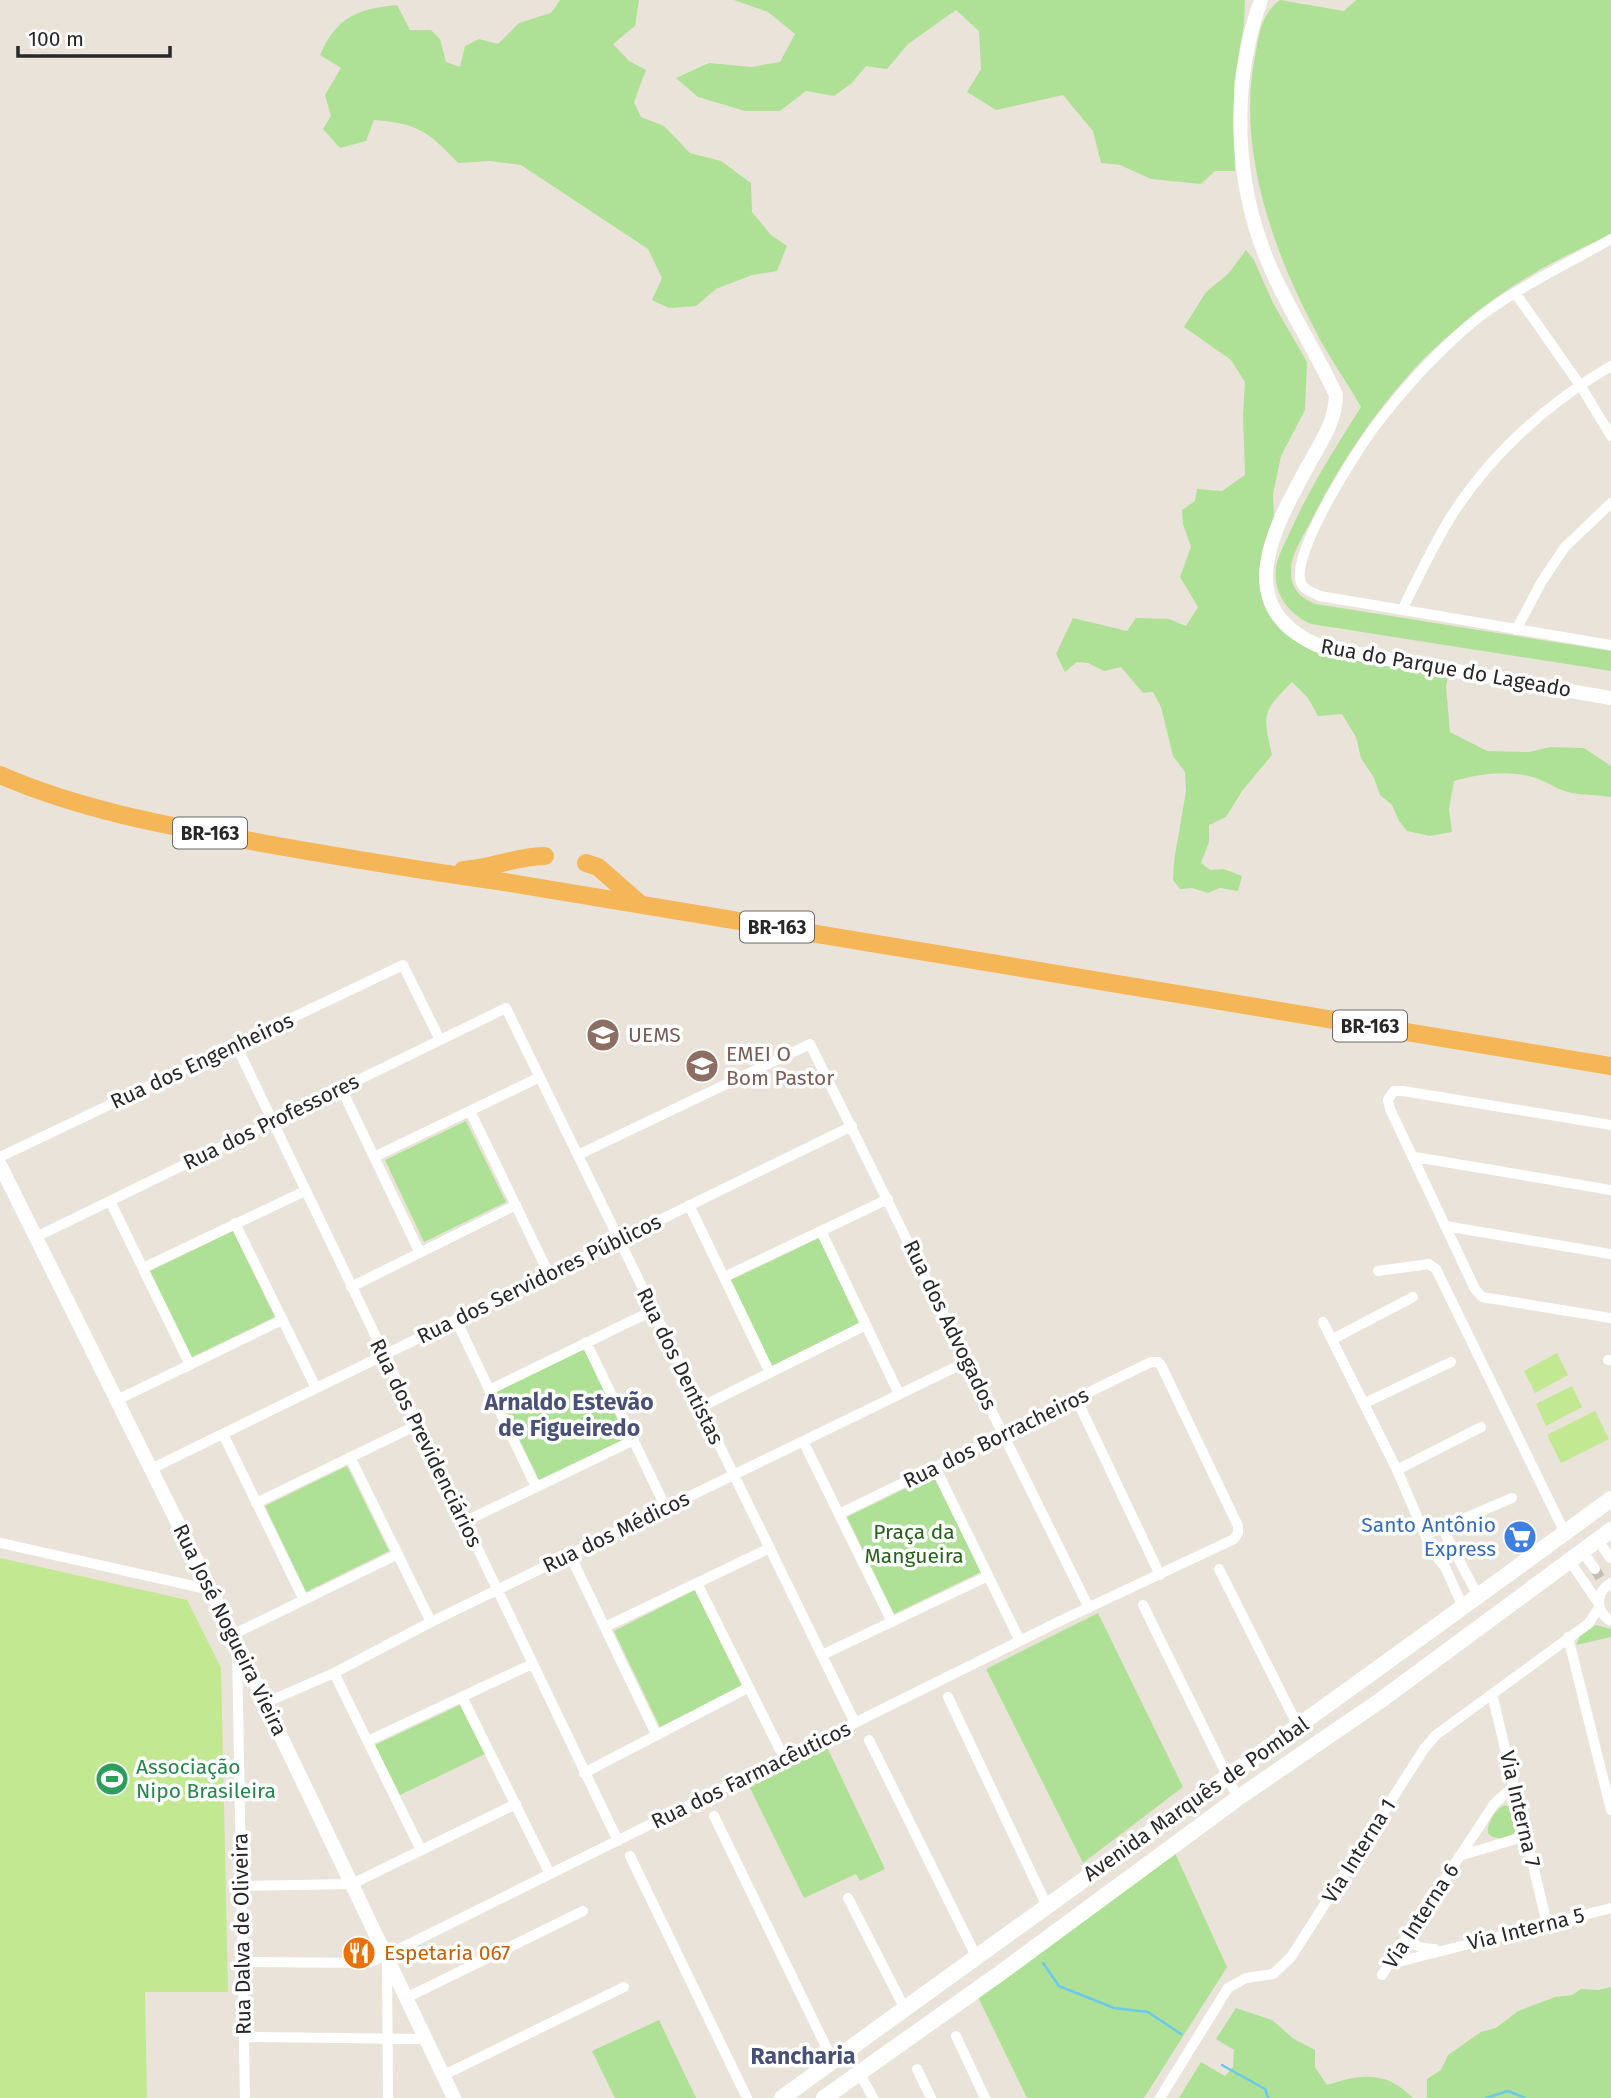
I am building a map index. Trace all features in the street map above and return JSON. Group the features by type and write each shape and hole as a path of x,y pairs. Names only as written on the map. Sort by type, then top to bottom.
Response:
{"highway":[{"name":"BR-163","path":"0,775 62,799 137,819 424,872 641,904 1611,1066"},
{"path":"424,872 476,870 532,856 545,856"},
{"path":"586,863 598,867 641,904"}],"main road":[{"name":"Avenida Marquês de Pombal","path":"782,2098 947,1980 976,1956 1367,1678 1611,1499"},
{"name":"Avenida Marquês de Pombal","path":"824,2098 1238,1798 1381,1700 1604,1535"},
{"path":"1436,1626 1449,1649"},
{"path":"1367,1678 1381,1700"},
{"path":"947,1980 957,2004"}],"street":[{"name":"Rua do Parque do Lageado","path":"1261,0 1249,42 1241,97 1244,178 1249,203 1272,271 1336,395 1335,412 1328,432 1303,476 1268,556 1265,578 1270,603 1282,623 1303,640 1324,648 1611,698"},
{"path":"1611,239 1475,320 1422,371 1375,426 1346,472 1306,543 1299,569 1301,584 1320,596 1611,645"},
{"path":"1516,294 1580,385 1611,436"},
{"path":"1402,610 1453,514 1487,469 1520,432 1580,385 1611,366"},
{"path":"1516,630 1542,580 1565,547 1611,503"},
{"name":"Rua dos Engenheiros","path":"0,1157 403,965 440,1040"},
{"name":"Rua dos Professores","path":"36,1237 506,1008"},
{"name":"Rua dos Dentistas","path":"506,1008 855,1723"},
{"name":"Rua dos Advogados","path":"578,1155 810,1044 1089,1608"},
{"name":"Rua dos Previdenciários","path":"236,1045 618,1841"},
{"path":"374,1157 540,1077"},
{"path":"341,1088 420,1253"},
{"path":"1611,1125 1403,1091 1394,1091 1388,1100 1475,1289 1482,1297 1611,1318"},
{"path":"470,1111 550,1274"},
{"name":"Rua dos Servidores Públicos","path":"151,1469 852,1126"},
{"path":"1415,1157 1611,1190"},
{"name":"Rua José Nogueira Vieira","path":"0,1165 211,1590 454,2098"},
{"path":"143,1268 305,1191"},
{"path":"724,1277 888,1199"},
{"path":"110,1201 190,1365"},
{"path":"351,1287 516,1205"},
{"path":"690,1205 770,1373"},
{"path":"235,1223 316,1388"},
{"path":"1445,1226 1611,1254"},
{"path":"821,1231 899,1394"},
{"path":"1378,1271 1429,1264 1436,1269 1564,1534"},
{"path":"1333,1339 1413,1297"},
{"path":"489,1390 654,1310"},
{"path":"117,1400 282,1320"},
{"path":"456,1320 537,1487"},
{"path":"1323,1322 1397,1470 1432,1551 1445,1567 1463,1607"},
{"path":"701,1407 866,1325"},
{"path":"586,1342 666,1508"},
{"name":"Rua dos Médicos","path":"265,1703 334,1673 431,1622 968,1361"},
{"name":"Rua dos Borracheiros","path":"839,1514 1151,1362 1161,1365 1238,1526"},
{"path":"1365,1403 1451,1362"},
{"path":"1077,1400 1160,1575"},
{"path":"256,1503 417,1424"},
{"path":"1397,1470 1481,1427"},
{"path":"223,1434 304,1600"},
{"path":"464,1522 634,1440"},
{"path":"803,1441 892,1622"},
{"path":"350,1457 431,1622"},
{"path":"935,1468 1020,1641"},
{"path":"1425,1535 1512,1498"},
{"name":"Rua dos Farmacêuticos","path":"243,1962 367,1963 387,1955 549,1872 618,1841 1020,1641 1234,1539 1238,1526"},
{"path":"1442,1528 1478,1596"},
{"path":"1604,1535 1610,1558"},
{"path":"0,1543 211,1590"},
{"path":"605,1627 770,1548"},
{"path":"234,1640 304,1600 398,1555"},
{"path":"569,1555 656,1734"},
{"path":"1576,1556 1595,1569"},
{"path":"1576,1556 1599,1606 1611,1621"},
{"path":"1219,1569 1298,1726"},
{"path":"822,1655 988,1576"},
{"path":"697,1583 784,1758"},
{"path":"1588,1624 1599,1606 1600,1594 1606,1583"},
{"path":"1143,1605 1238,1798"},
{"path":"1588,1624 1611,1621"},
{"name":"Via Interna 1","path":"1160,2098 1228,1989 1247,1978 1273,1974 1291,1957 1424,1749 1436,1735 1588,1624"},
{"path":"1568,1637 1611,1810"},
{"name":"Rua Dalva de Oliveira","path":"234,1640 245,2098"},
{"path":"368,1741 532,1664"},
{"path":"334,1673 421,1850"},
{"path":"584,1773 749,1686"},
{"name":"Via Interna 7","path":"1492,1694 1547,1924"},
{"path":"462,1697 549,1872"},
{"path":"948,1697 1047,1906"},
{"path":"870,1740 976,1956"},
{"name":"Via Interna 6","path":"1382,1975 1494,1804 1514,1786"},
{"path":"241,1886 352,1884 516,1804"},
{"path":"714,1816 833,2061"},
{"path":"1476,1830 1488,1841 1503,1844"},
{"name":"Via Interna 6","path":"1459,1856 1526,1836"},
{"path":"631,1856 747,2098"},
{"path":"848,1898 905,2009"},
{"name":"Via Interna 5","path":"1390,1964 1611,1908"},
{"path":"406,1998 583,1911"},
{"name":"Via Interna 5","path":"1409,1935 1412,1943 1420,1948 1441,1949"},
{"path":"387,1955 388,2098"},
{"path":"444,2076 624,1987"},
{"path":"956,2036 985,2098"},
{"path":"244,2037 426,2039"},
{"path":"917,2069 931,2098"},
{"path":"859,2072 873,2098"}],"green space":[{"path":"560,0 639,0 635,26 613,44 629,61 646,70 634,102 641,117 664,126 690,153 721,161 751,183 752,212 771,235 787,246 777,271 752,275 716,289 696,306 669,308 652,300 662,278 648,249 521,165 490,161 458,163 421,131 389,121 374,120 366,141 340,148 323,129 331,116 325,95 341,68 320,55 334,31 350,17 371,9 397,5 410,30 431,30 440,39 446,62 460,67 465,46 479,39 498,44 519,23 551,13"},
{"path":"734,0 1245,0 1244,24 1234,83 1235,171 1215,171 1201,184 1151,179 1120,165 1101,163 1093,131 1063,95 996,110 967,92 981,69 979,31 956,10 908,44 887,69 866,66 852,83 834,96 806,91 780,111 745,111 698,97 676,78 709,63 751,67 780,62 795,34 768,12"},
{"path":"1280,0 1344,11 1356,0 1611,0 1611,235 1553,262 1516,284 1481,309 1420,362 1379,411 1342,466 1297,547 1291,573 1298,592 1316,604 1611,651 1611,671 1311,624 1289,609 1280,595 1276,578 1281,551 1314,485 1361,407 1323,345 1283,262 1261,194 1254,160 1251,91 1255,57 1265,18"},
{"path":"1246,250 1254,260 1273,303 1307,362 1305,410 1281,456 1273,494 1274,521 1263,554 1286,632 1449,673 1446,686 1450,732 1487,751 1529,752 1550,747 1584,748 1611,766 1611,797 1568,792 1520,774 1475,776 1454,781 1449,809 1452,832 1430,836 1407,831 1392,805 1380,795 1374,778 1361,758 1356,737 1342,714 1318,716 1308,698 1292,682 1267,715 1272,755 1242,791 1226,817 1209,825 1209,842 1201,863 1210,870 1224,869 1242,876 1238,891 1220,888 1208,893 1192,888 1180,889 1173,880 1186,791 1185,772 1173,756 1161,707 1153,692 1143,693 1121,667 1104,671 1088,663 1077,662 1065,672 1056,654 1073,618 1127,631 1136,618 1169,619 1186,626 1198,607 1180,577 1191,547 1183,524 1182,510 1195,501 1197,489 1222,491 1245,475 1245,382 1231,360 1184,327 1206,292 1228,274"},
{"path":"466,1121 506,1202 424,1242 385,1160"},
{"path":"233,1231 275,1317 192,1357 150,1271"},
{"path":"819,1238 859,1323 772,1366 731,1280"},
{"path":"584,1349 628,1438 539,1480 496,1392"},
{"path":"1557,1353 1568,1375 1535,1393 1524,1371"},
{"path":"1572,1386 1582,1407 1546,1426 1536,1404"},
{"path":"1595,1411 1609,1439 1561,1463 1547,1435"},
{"path":"347,1466 389,1551 306,1592 265,1506"},
{"name":"Praça da Mangueira","path":"933,1475 981,1572 894,1614 847,1517"},
{"name":"Associação Nipo Brasileira","path":"0,1558 187,1600 221,1668 228,1992 145,1992 147,2098 0,2098"},
{"path":"695,1590 742,1686 660,1727 614,1631"},
{"path":"1098,1613 1183,1787 1083,1863 986,1669"},
{"path":"1596,1625 1611,1629 1611,1637 1576,1645 1580,1636"},
{"path":"460,1705 485,1754 400,1795 375,1745"},
{"path":"827,1747 885,1869 860,1881 856,1874 804,1898 748,1784"},
{"path":"1505,1805 1514,1810 1517,1830 1507,1837 1491,1836 1488,1833 1489,1825 1495,1813"},
{"path":"1175,1853 1227,1967 1144,2098 1027,2098 977,1995"},
{"path":"1611,1987 1611,2098 1427,2098 1427,2079 1441,2070 1448,2055 1481,2032 1496,2028 1518,2011 1555,1997 1572,1995 1581,1989 1599,1990"},
{"path":"1236,2008 1272,2020 1294,2039 1315,2050 1315,2067 1327,2085 1351,2078 1373,2077 1393,2083 1413,2098 1179,2098 1201,2062 1225,2076 1233,2067 1234,2050 1216,2039"},
{"path":"659,2020 696,2098 615,2098 592,2051"}],"waterway":[{"path":"1043,1963 1059,1986 1114,2008 1148,2012 1181,2034"},
{"path":"1222,2065 1265,2089 1268,2098"},
{"path":"1486,2098 1508,2091 1525,2098"}],"tunnel":[{"path":"1595,1569 1601,1579"}],"place":[{"name":"UEMS","path":"603,1035"},
{"name":"EMEI O Bom Pastor","path":"702,1066"},
{"name":"Santo Antônio Express","path":"1520,1537"},
{"name":"Associação Nipo Brasileira","path":"112,1779"},
{"name":"Espetaria 067","path":"359,1953"}],"district":[{"name":"Arnaldo Estevão de Figueiredo","path":"569,1415"},
{"name":"Rancharia","path":"803,2056"}]}
